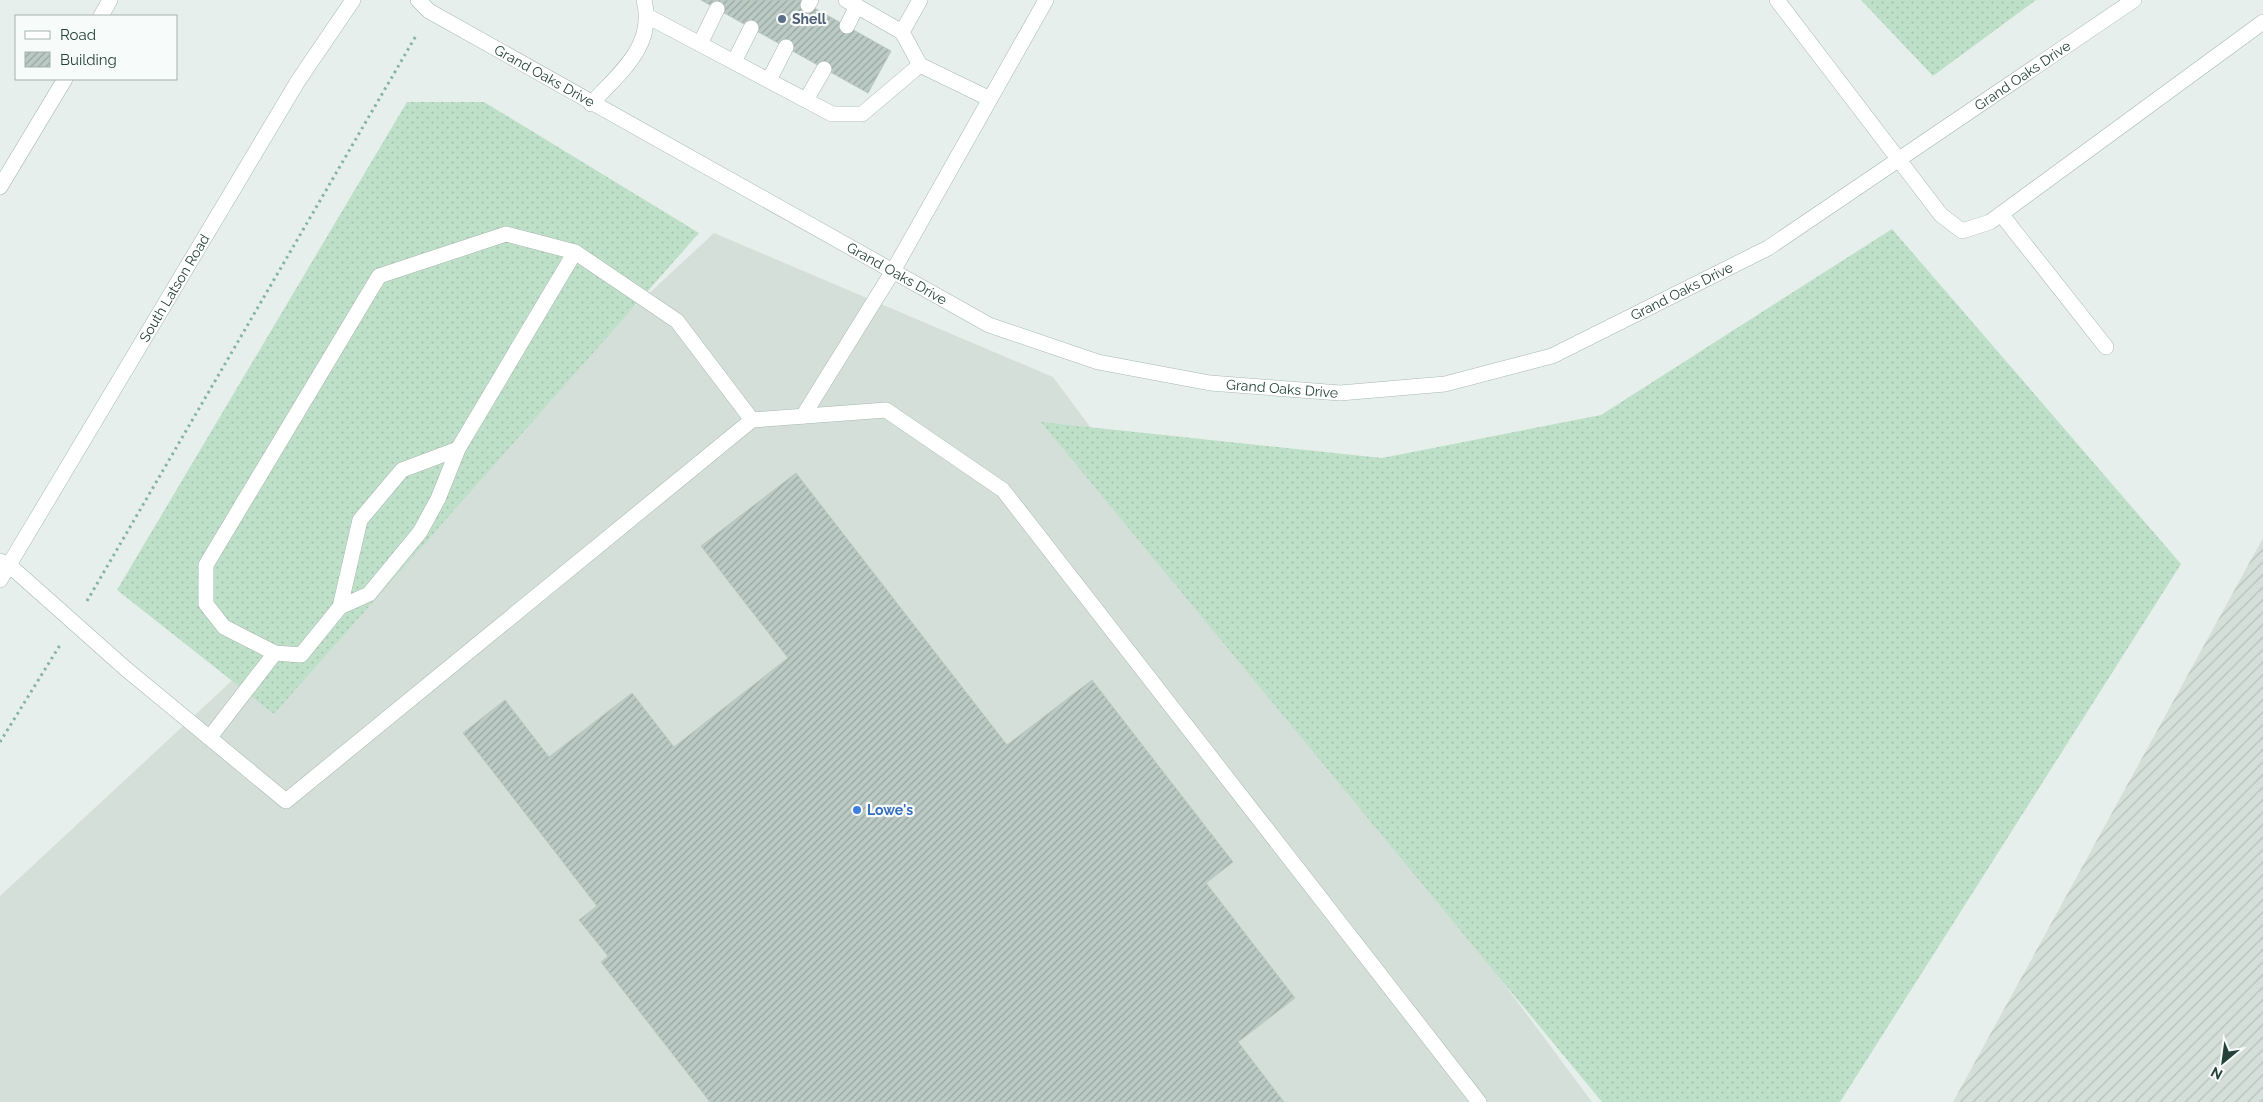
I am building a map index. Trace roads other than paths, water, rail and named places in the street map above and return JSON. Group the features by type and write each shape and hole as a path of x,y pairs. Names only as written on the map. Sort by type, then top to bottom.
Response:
{"street":[{"path":"102,15 110,0"},
{"name":"South Latson Road","path":"0,580 4,563 293,90 353,0"},
{"name":"Grand Oaks Drive","path":"418,0 429,11 591,104 989,325 1098,362 1210,383 1340,393 1445,384 1561,352 1768,248 2134,0"},
{"path":"591,104 639,50 648,17 644,0"},
{"path":"902,32 920,0"},
{"path":"803,416 894,271 1046,0"},
{"path":"1779,0 1941,215 1962,231 1990,222 2263,22"},
{"path":"847,26 851,3 902,32 920,65 990,99"},
{"path":"700,44 717,9"},
{"path":"648,17 832,114 862,114 920,65"},
{"path":"734,62 751,28"},
{"path":"768,80 786,48"},
{"path":"806,100 824,68"},
{"path":"0,187 64,80"},
{"path":"2001,214 2106,347"},
{"path":"458,449 402,470 360,520 340,607 301,655 275,652 224,627 206,604 206,565 378,276 506,234 575,252 677,321 752,420"},
{"path":"340,607 369,594 420,532 438,499 458,449 575,252"},
{"path":"4,563 126,669 286,801 752,420 886,410 1003,490 1479,1102"},
{"path":"210,737 275,652"}],"place":[{"name":"Shell","path":"782,19"},
{"name":"Lowe's","path":"857,810"}]}
